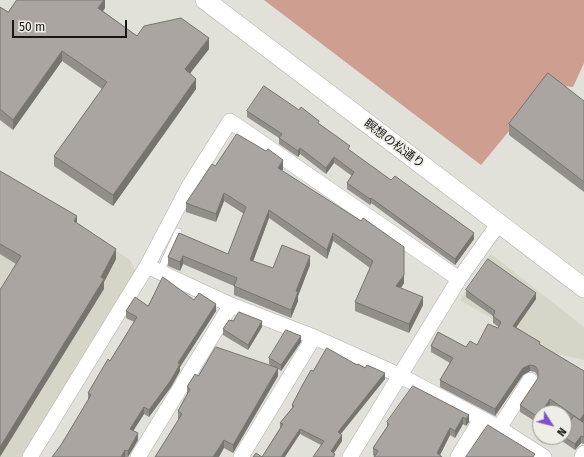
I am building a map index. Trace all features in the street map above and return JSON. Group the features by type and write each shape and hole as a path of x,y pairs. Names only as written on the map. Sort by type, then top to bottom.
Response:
{"street":[{"name":"瞑想の松通り","path":"204,0 584,288"},
{"path":"30,457 153,269 189,186 230,121 459,280"},
{"path":"350,457 399,375 459,280 499,224"},
{"path":"153,269 231,304 314,337 399,375 499,428 544,457"},
{"path":"138,457 231,304"},
{"path":"241,457 314,337"},
{"path":"499,428 530,380"},
{"path":"458,457 481,419"}],"lane":[{"path":"153,269 178,232"}],"shaded area":[{"path":"264,0 584,0 584,63 573,87 548,84 481,165"},
{"path":"0,173 130,260 136,272 25,457 0,457"},
{"path":"491,254 584,327 584,360 549,352 460,300"}],"building":[{"path":"17,0 104,0 98,8 137,36 144,26 181,18 209,38 185,69 196,79 113,195 54,156 107,82 62,51 13,120 0,109 0,7 8,12"},
{"path":"548,73 584,101 584,182 509,124"},
{"path":"264,86 299,110 301,107 319,121 318,123 350,146 348,149 391,180 395,176 474,233 455,259 371,198 370,199 347,183 354,172 334,157 326,168 300,148 298,151 279,138 282,134 247,111"},
{"path":"237,134 266,151 268,149 283,160 278,168 361,221 363,218 404,247 404,275 396,286 423,297 409,324 355,302 373,261 333,233 327,250 269,210 250,260 273,268 282,245 310,256 296,291 298,292 291,310 234,286 237,278 183,256 180,262 168,257 179,233 228,254 246,207 224,193 216,214 186,203 212,164 215,166"},
{"path":"0,171 77,216 74,221 116,249 101,277 104,279 0,447 0,290 21,256 0,244"},
{"path":"488,259 536,293 513,326 540,342 539,344 584,371 584,414 580,420 572,414 572,405 559,405 550,399 546,405 532,405 532,413 520,405 538,378 538,370 535,366 530,365 523,368 495,409 440,380 453,358 431,346 438,332 466,347 470,341 477,345 488,324 498,328 501,322 493,316 495,311 466,290"},
{"path":"163,277 194,300 199,293 216,304 178,363 180,364 171,380 149,410 144,407 130,429 138,433 128,451 125,450 121,457 52,457 61,445 91,395 88,393 108,359 110,361 137,317 126,311 135,297 148,306"},
{"path":"239,312 262,321 248,345 223,329 229,320 233,321"},
{"path":"286,330 301,336 281,365 269,358"},
{"path":"216,347 278,368 233,445 224,440 213,457 155,457 182,414 178,411 190,389 187,387 195,374 198,376"},
{"path":"327,348 357,365 358,364 365,368 367,365 385,373 338,432 342,435 331,451 335,454 333,457 313,457 324,441 300,429 281,457 262,457 283,424 280,423 294,406 292,405 311,370 313,371"},
{"path":"413,386 469,415 466,419 463,417 455,431 450,428 437,453 442,457 374,457 378,451 373,448 389,424 387,422"},
{"path":"574,416 584,423 584,437 581,436 575,444 572,442 572,419"},
{"path":"488,425 535,454 533,457 466,457"},
{"path":"256,453 262,457 253,457"}]}
